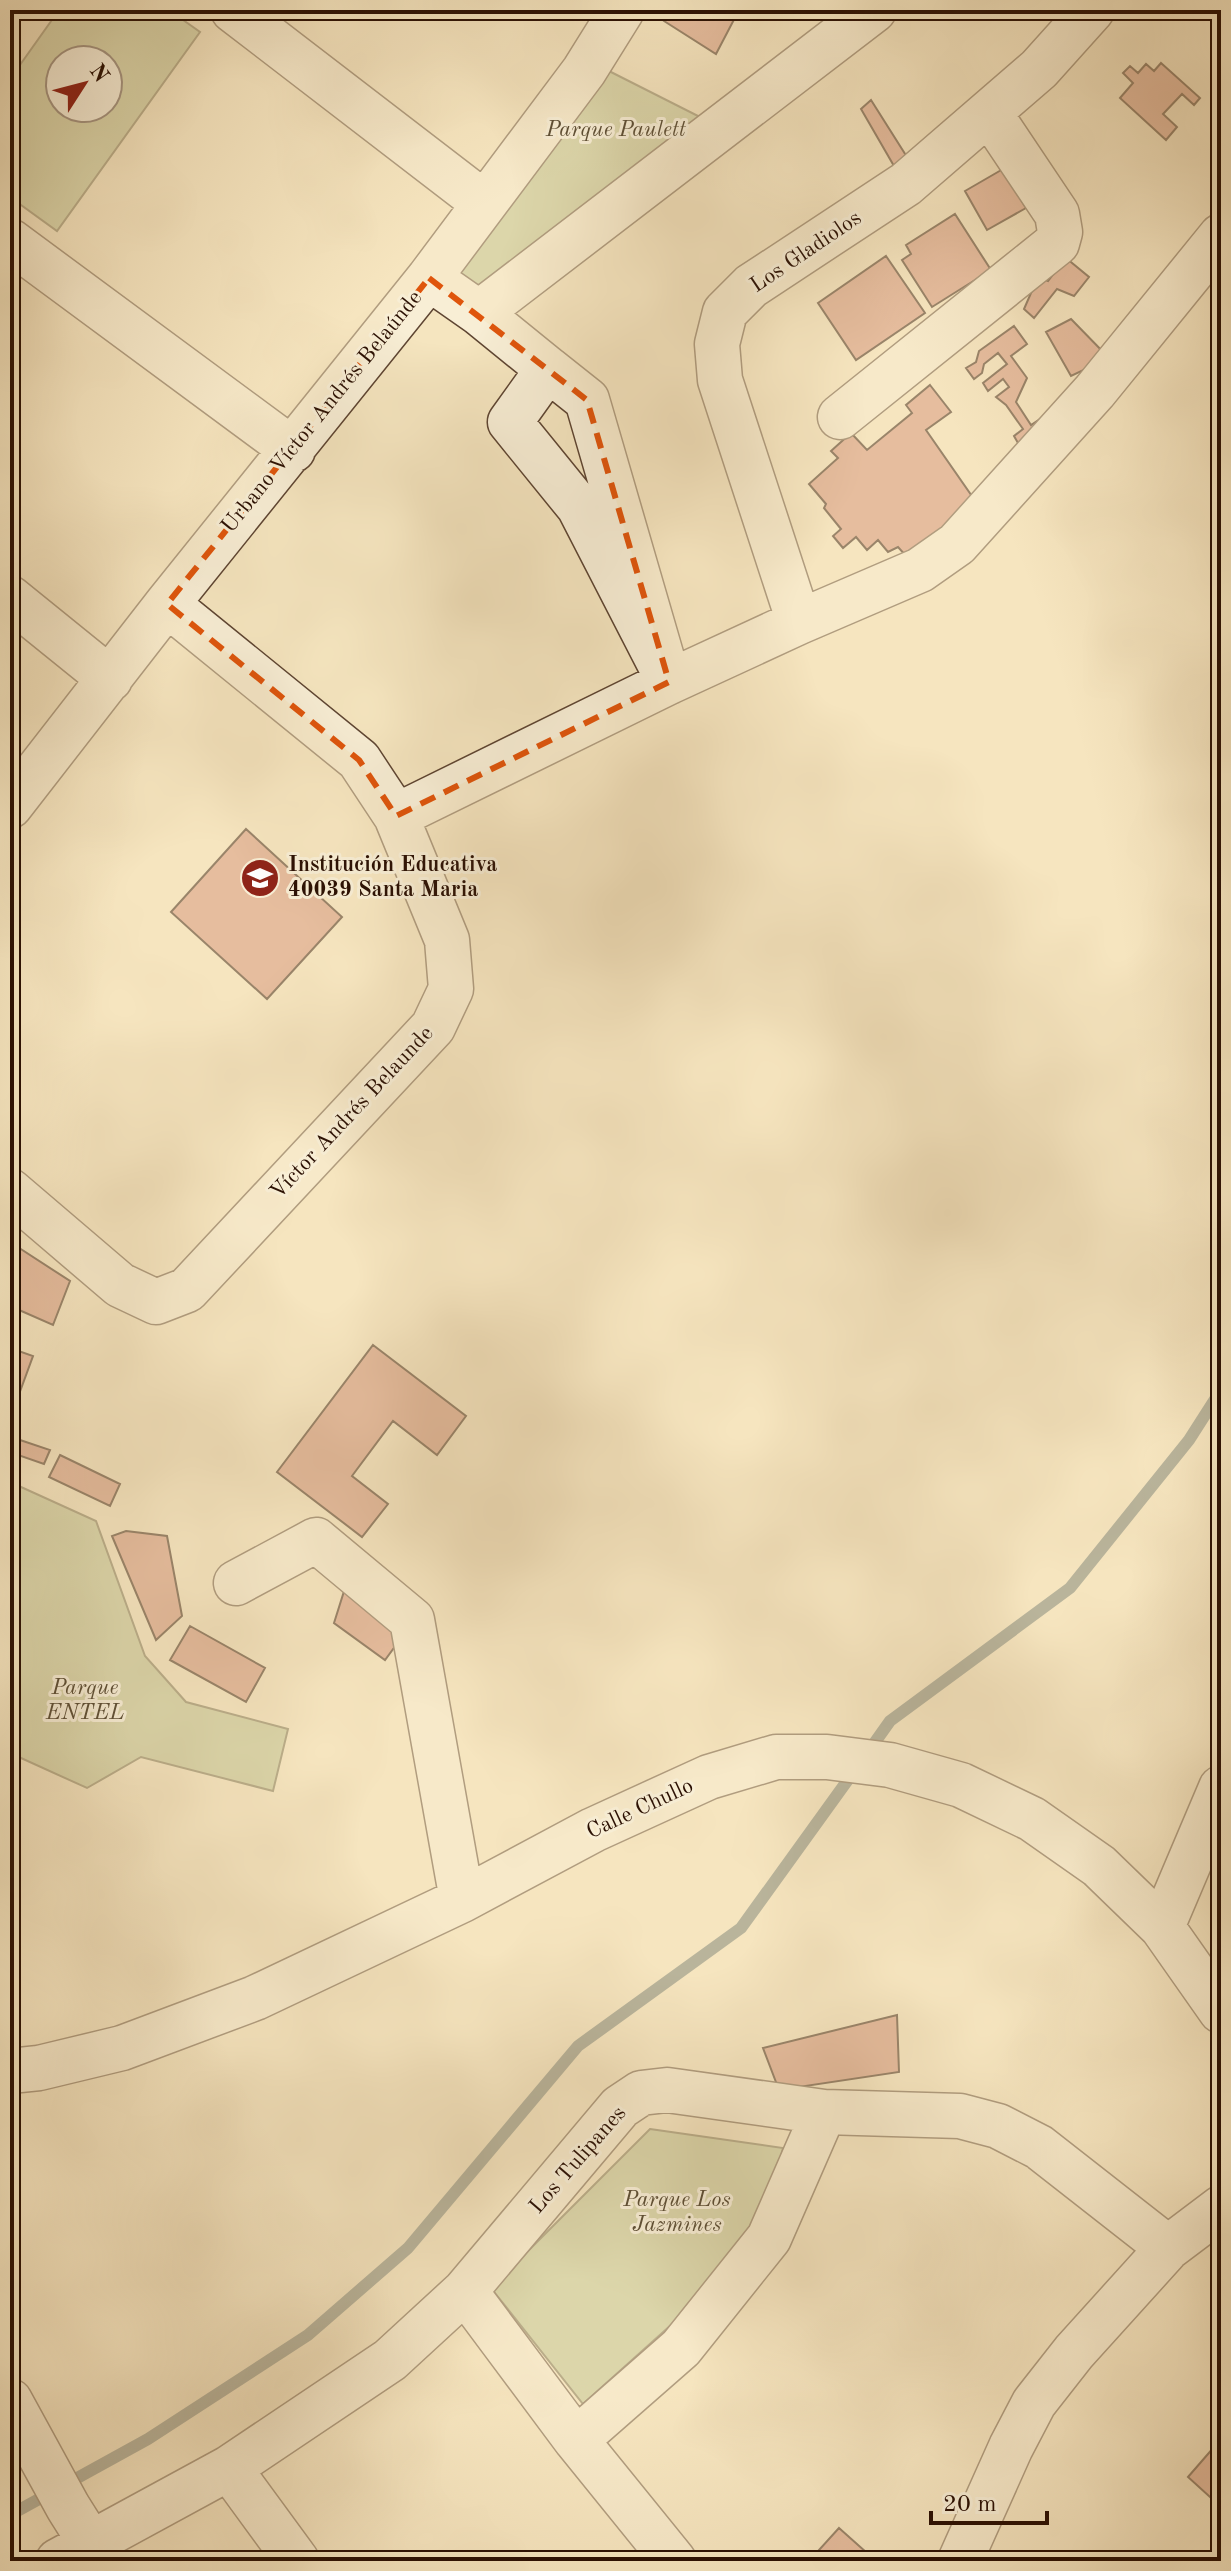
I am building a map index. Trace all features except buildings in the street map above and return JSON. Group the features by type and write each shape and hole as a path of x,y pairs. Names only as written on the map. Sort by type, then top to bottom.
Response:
{"street":[{"path":"233,10 484,203"},
{"name":"Urbano Víctor Andrés Belaúnde","path":"10,806 167,604 429,278 584,71 622,10"},
{"path":"479,313 874,10"},
{"name":"Los Gladiolos","path":"799,622 720,380 717,344 725,312 751,286 906,184 1039,69 1092,10"},
{"path":"840,417 1057,243 1060,232 1057,214 990,114"},
{"path":"396,816 669,682 920,570 957,544 1095,391 1221,236"},
{"path":"10,241 293,450"},
{"path":"429,278 479,313 587,400 669,682"},
{"path":"548,369 510,422 579,507 669,682"},
{"path":"10,598 110,679"},
{"name":"Víctor Andrés Belaunde","path":"10,1191 120,1285 156,1302 187,1290 433,1027 451,989 447,940 396,816 359,760 167,604"},
{"path":"236,1583 316,1540 412,1620 462,1900"},
{"name":"Calle Chullo","path":"10,2071 39,2068 122,2048 255,1998 462,1900 593,1830 709,1777 776,1757 827,1757 890,1765 961,1785 1032,1819 1099,1866 1162,1927 1221,2011"},
{"path":"1162,1927 1221,1788"},
{"name":"Los Tulipanes","path":"66,2520 229,2468 390,2360 465,2291 620,2107 641,2093 667,2090 824,2112 960,2116 998,2126 1039,2147 1168,2248"},
{"path":"576,2440 681,2348 769,2238 824,2112"},
{"path":"960,2561 1034,2403 1074,2352 1168,2248 1221,2208"},
{"path":"465,2291 576,2440 674,2561"},
{"path":"10,2401 66,2520"},
{"path":"229,2468 297,2561"}],"highlighted area":[{"path":"429,278 587,400 669,682 396,816 359,760 167,604"}],"green space":[{"path":"59,10 169,10 200,32 57,231 10,197 10,79"},
{"name":"Parque Paulett","path":"603,68 704,119 486,303 449,276"},
{"name":"Parque ENTEL","path":"10,1482 96,1521 145,1656 186,1702 288,1729 273,1791 141,1757 87,1788 10,1753"},
{"name":"Parque Los Jazmines","path":"650,2129 783,2148 771,2201 740,2263 583,2404 491,2288"}],"waterway":[{"path":"868,1752 890,1721 1070,1588 1189,1440 1221,1390"},
{"path":"10,2515 148,2439 308,2335 408,2248 578,2046 741,1928 855,1770"}],"place":[{"name":"Institución Educativa 40039 Santa Maria","path":"260,878"}]}
